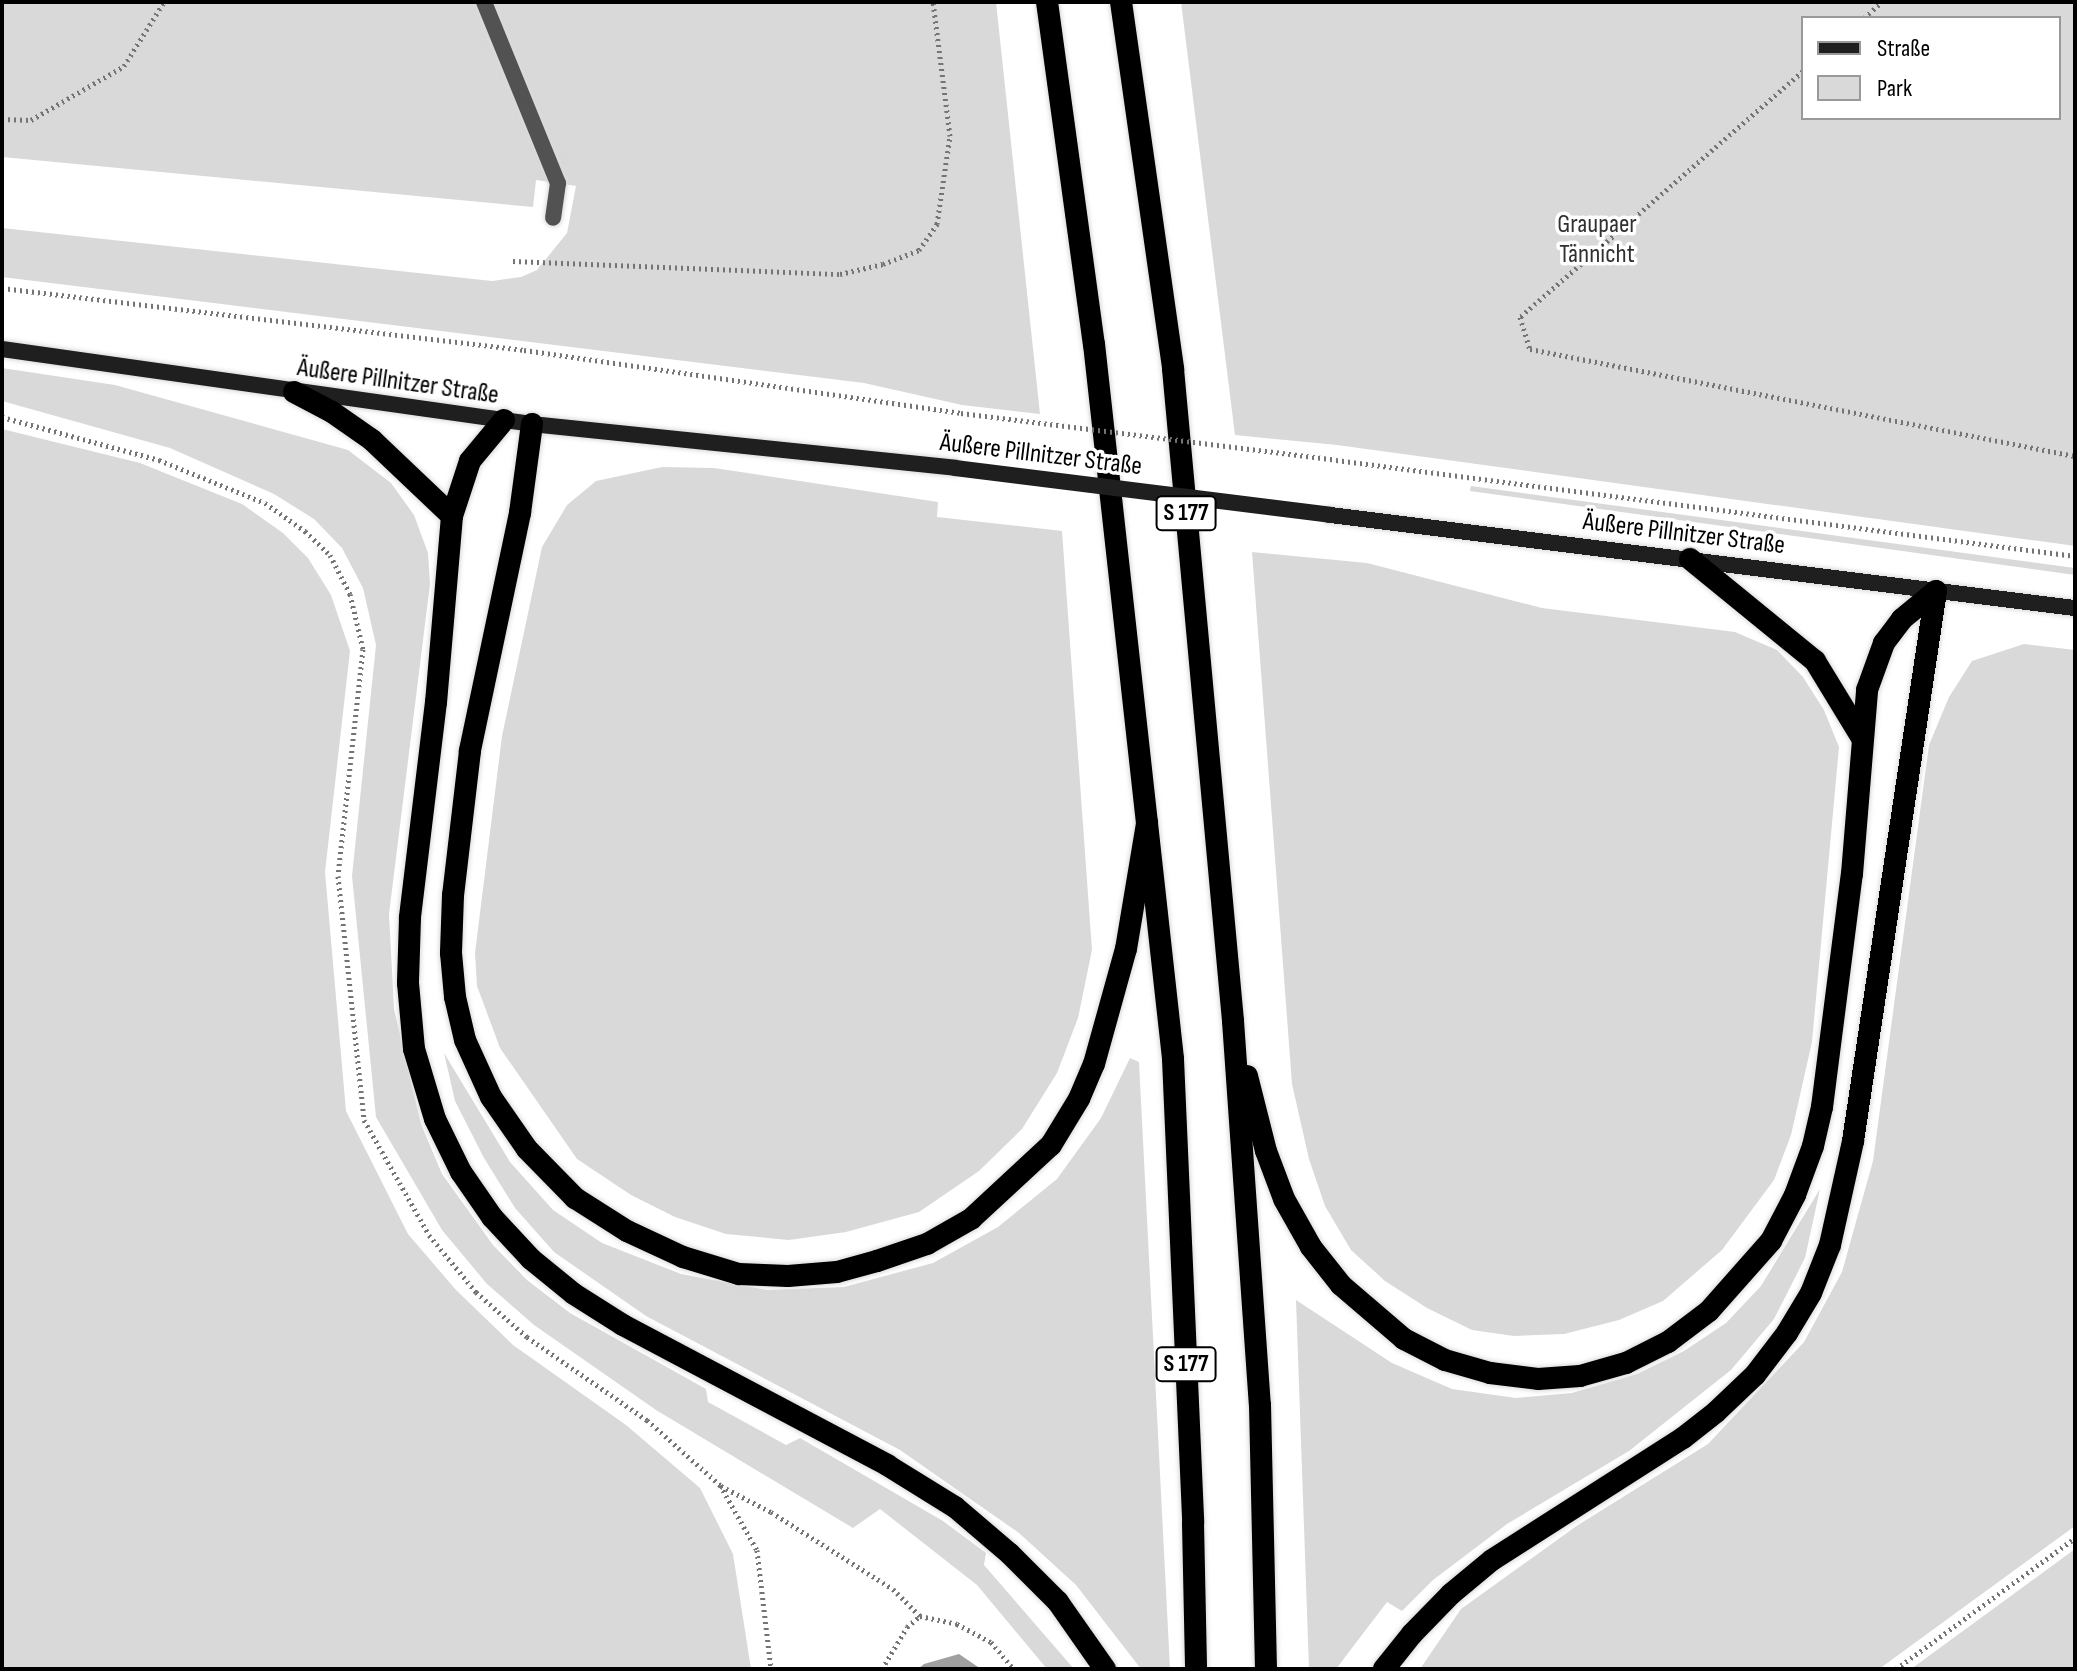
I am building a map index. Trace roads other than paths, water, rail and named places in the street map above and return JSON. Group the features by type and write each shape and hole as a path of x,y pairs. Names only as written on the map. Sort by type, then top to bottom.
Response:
{"highway":[{"name":"S 177","path":"1047,2 1094,344 1173,1059 1193,1523 1196,1669"},
{"name":"S 177","path":"1121,2 1173,369 1233,1021 1260,1405 1266,1669"},
{"path":"294,392 332,412 372,440 452,516"},
{"path":"504,420 470,461 452,516 436,702 410,918 408,983 414,1049 435,1119 461,1172 492,1217 531,1259 574,1294 623,1325 887,1465 955,1507 1010,1554 1058,1602 1105,1669"},
{"path":"532,424 520,513 470,751 453,895 451,953 455,997 465,1040 491,1097 527,1149 575,1198 627,1231 683,1257 739,1274 788,1276 837,1272 927,1244 971,1219 1051,1145 1079,1099 1094,1064 1126,949 1147,823"},
{"path":"1690,559 1815,661 1862,738"},
{"path":"1233,1021 1266,1151 1284,1199 1311,1247 1341,1285 1371,1314 1404,1339 1445,1360 1490,1373 1538,1379 1580,1376 1626,1363 1668,1342 1709,1311 1771,1241 1795,1195 1822,1107 1852,874 1867,690 1884,643 1902,619 1936,591"},
{"path":"1384,1669 1431,1614 1492,1560 1683,1438 1716,1412 1755,1375 1787,1333 1811,1293 1830,1245 1853,1141 1936,591"}],"main road":[{"name":"Äußere Pillnitzer Straße","path":"2,349 532,424 955,468 2075,608"}],"lane":[{"path":"484,2 558,183 553,218"}],"park label":[{"name":"Graupaer Tännicht","path":"1597,240"}]}
